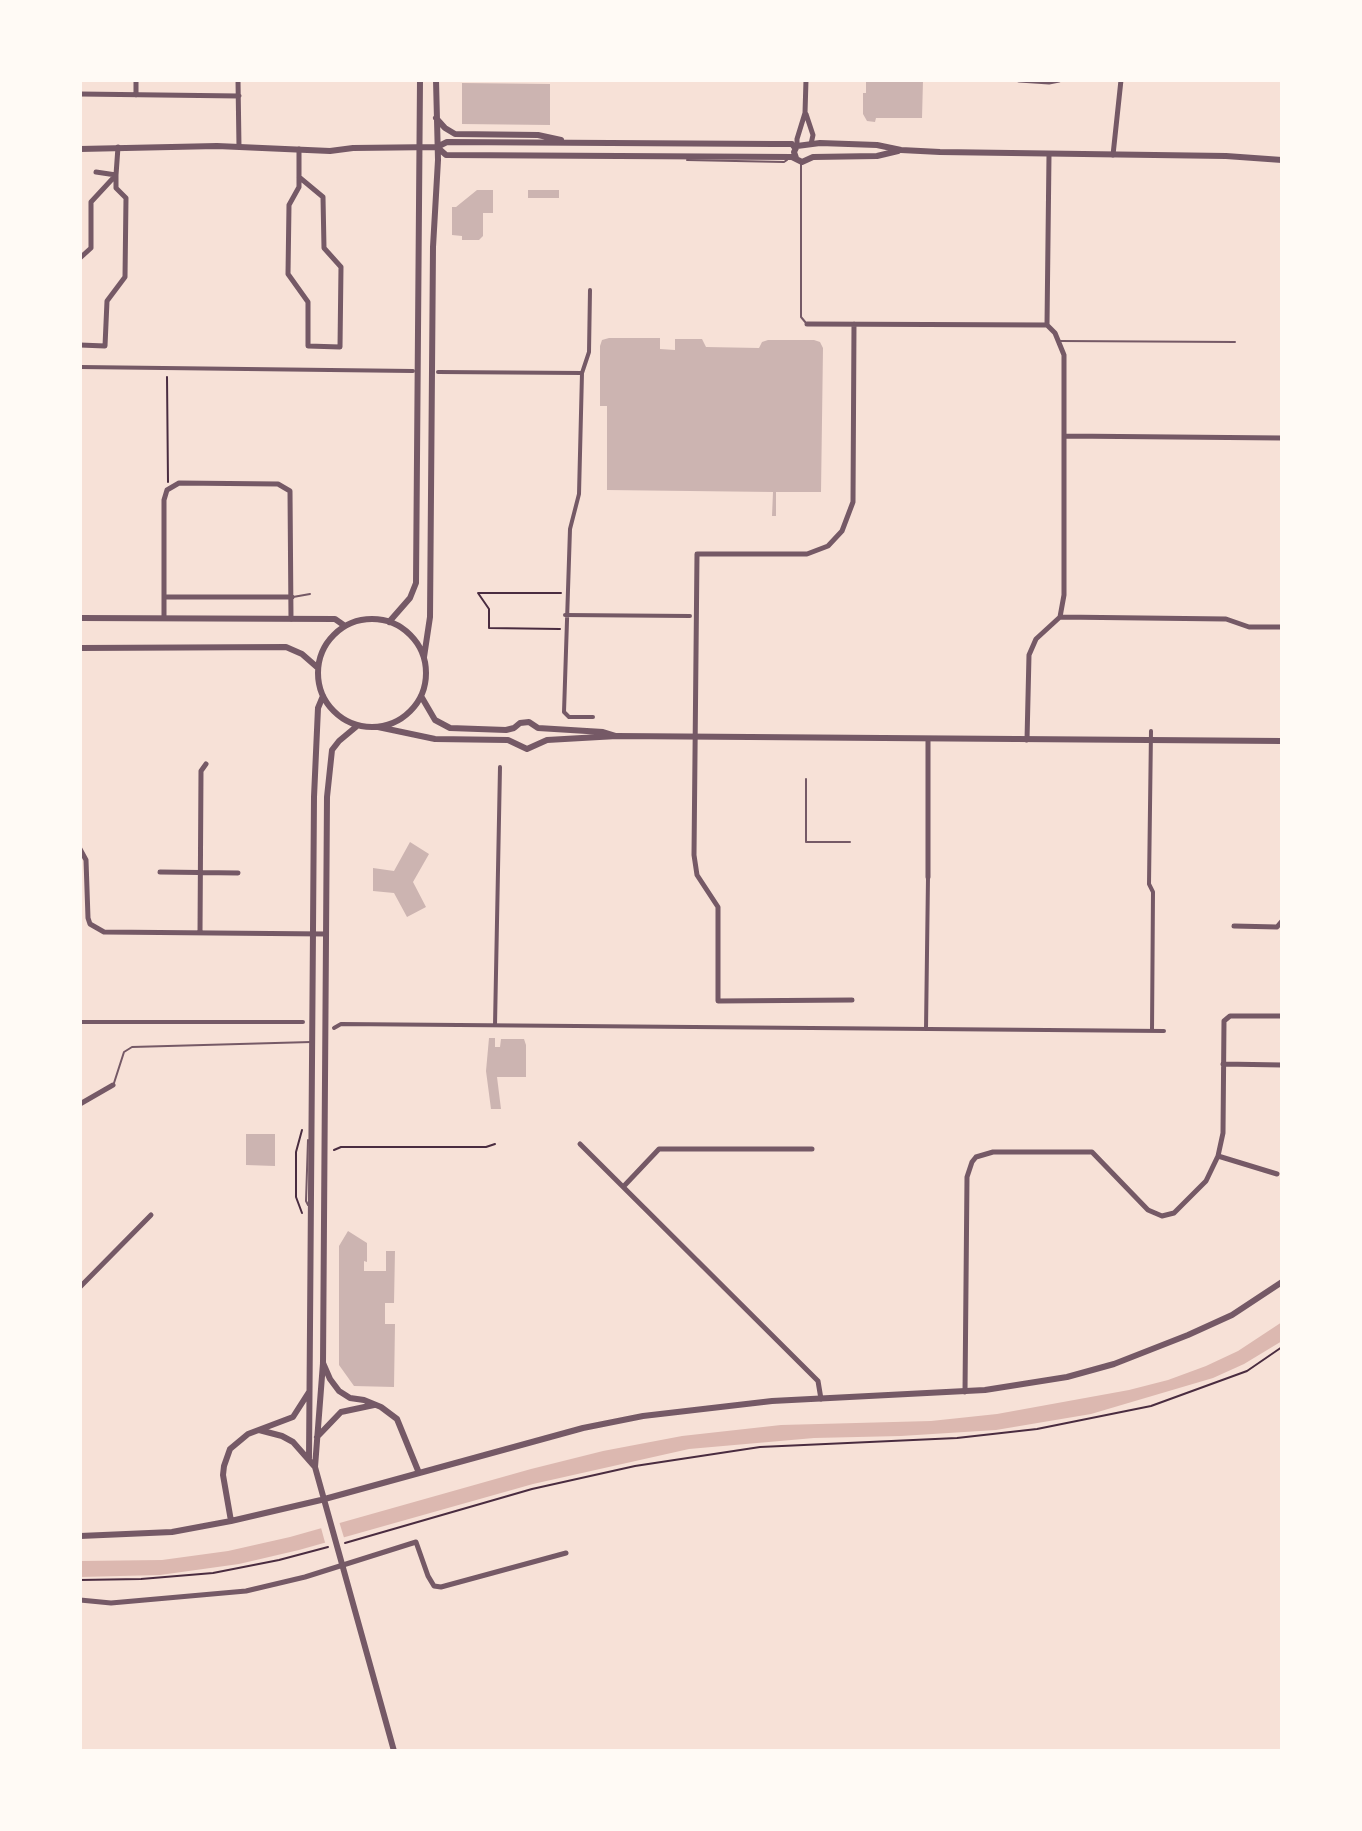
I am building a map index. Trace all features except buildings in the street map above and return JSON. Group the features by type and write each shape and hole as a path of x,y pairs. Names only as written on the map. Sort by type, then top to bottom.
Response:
{"street":[{"path":"136,80 136,95"},
{"path":"238,80 239,148"},
{"path":"389,622 410,598 416,583 420,80"},
{"path":"378,727 402,719 421,696 426,672 424,657 430,617 436,80"},
{"path":"797,159 797,139 805,113 806,80"},
{"path":"1019,80 1059,80"},
{"path":"1113,156 1121,80"},
{"path":"80,94 239,96"},
{"path":"805,113 813,135 813,157"},
{"path":"436,118 455,134 538,135 574,142"},
{"path":"80,149 330,151 437,147 447,142 792,144 796,147 811,144 877,145 901,150 1226,156 1282,160"},
{"path":"80,345 105,346 107,301 125,277 126,198 116,188 118,147"},
{"path":"437,147 446,155 797,159 877,156 901,150"},
{"path":"299,149 299,177 299,187 289,205 288,274 308,302 308,346 340,347 341,267 324,248 323,197 299,177"},
{"path":"1027,740 1029,655 1036,639 1060,617 1064,595 1064,355 1059,341 1047,325 1049,155"},
{"path":"96,172 116,175"},
{"path":"80,258 91,248 91,202 116,175"},
{"path":"590,290 589,352 582,373 579,494 570,529 564,712 569,717 593,717"},
{"path":"807,324 1047,325"},
{"path":"852,1000 718,1001 718,907 697,875 694,855 694,736 697,554 814,552 834,542 849,517 853,502 854,324"},
{"path":"80,367 413,371"},
{"path":"438,372 582,373"},
{"path":"1065,436 1282,438"},
{"path":"164,618 164,500 167,490 179,483 278,484 287,487 292,496 291,619"},
{"path":"164,597 292,597"},
{"path":"565,615 690,616"},
{"path":"1060,617 1226,619 1249,627 1282,627"},
{"path":"80,618 335,619 345,626"},
{"path":"424,657 416,642 404,630 389,622 374,619 359,621 345,626 332,636 323,650 318,681 323,696 337,715 357,726 378,727 435,739 508,740 527,749 538,742 617,736 1282,741"},
{"path":"80,648 286,647 302,654 318,668"},
{"path":"309,1458 313,934 318,708 323,696"},
{"path":"421,696 435,720 450,728 514,728 524,721 538,728 603,732 617,736"},
{"path":"357,726 332,750 329,764 323,1363 315,1467 394,1751"},
{"path":"514,728 512,736 515,743"},
{"path":"538,728 538,742"},
{"path":"1151,731 1149,884 1153,892 1152,1031"},
{"path":"926,1029 928,739"},
{"path":"200,933 201,771 206,764"},
{"path":"495,1025 500,767"},
{"path":"80,849 86,860 86,910 90,924 104,932 326,934"},
{"path":"160,872 238,873"},
{"path":"1234,926 1277,927 1282,921"},
{"path":"965,1392 967,1177 972,1162 993,1152 1092,1152 1148,1210 1162,1216 1179,1209 1206,1181 1218,1156 1223,1133 1223,1025 1226,1018 1282,1016"},
{"path":"80,1022 303,1022"},
{"path":"334,1028 341,1024 1164,1031"},
{"path":"1223,1064 1282,1065"},
{"path":"80,1104 113,1085"},
{"path":"580,1144 818,1381 821,1399"},
{"path":"624,1186 659,1149 812,1149"},
{"path":"1218,1156 1277,1174"},
{"path":"80,1287 151,1215"},
{"path":"80,1536 172,1532 231,1521 613,1422 728,1405 965,1392 1044,1382 1114,1364 1210,1326 1254,1302 1282,1282"},
{"path":"323,1363 339,1391 390,1412 402,1427 419,1473"},
{"path":"231,1521 224,1466 230,1449 240,1439 293,1417 310,1390"},
{"path":"317,1437 341,1412 374,1405"},
{"path":"259,1430 293,1442 315,1467"},
{"path":"80,1600 111,1603 216,1596 275,1586 416,1542 428,1576 434,1586 441,1587 566,1553"}],"lane":[{"path":"797,159 801,317 807,324"},
{"path":"1059,341 1235,342"},
{"path":"292,597 310,594"},
{"path":"806,779 806,842 850,842"},
{"path":"113,1085 124,1052 132,1047 312,1042"}],"path":[{"path":"167,368 168,482"},
{"path":"565,629 489,628 489,609 478,593 568,593"},
{"path":"333,1151 341,1147 486,1147 495,1144"},
{"path":"80,1580 213,1573 279,1560 532,1489 635,1466 760,1447 957,1438 1066,1423 1151,1406 1247,1371 1282,1347"}],"shaded area":[{"path":"1282,1322 1282,1341 1244,1364 1213,1378 1091,1414 996,1430 814,1438 689,1449 533,1484 239,1564 160,1575 80,1577 80,1561 162,1560 228,1551 290,1537 531,1469 682,1436 781,1425 931,1421 997,1414 1129,1390 1206,1366 1238,1351"}],"pier":[{"path":"338,1518 345,1541 326,1546 320,1524"}]}
